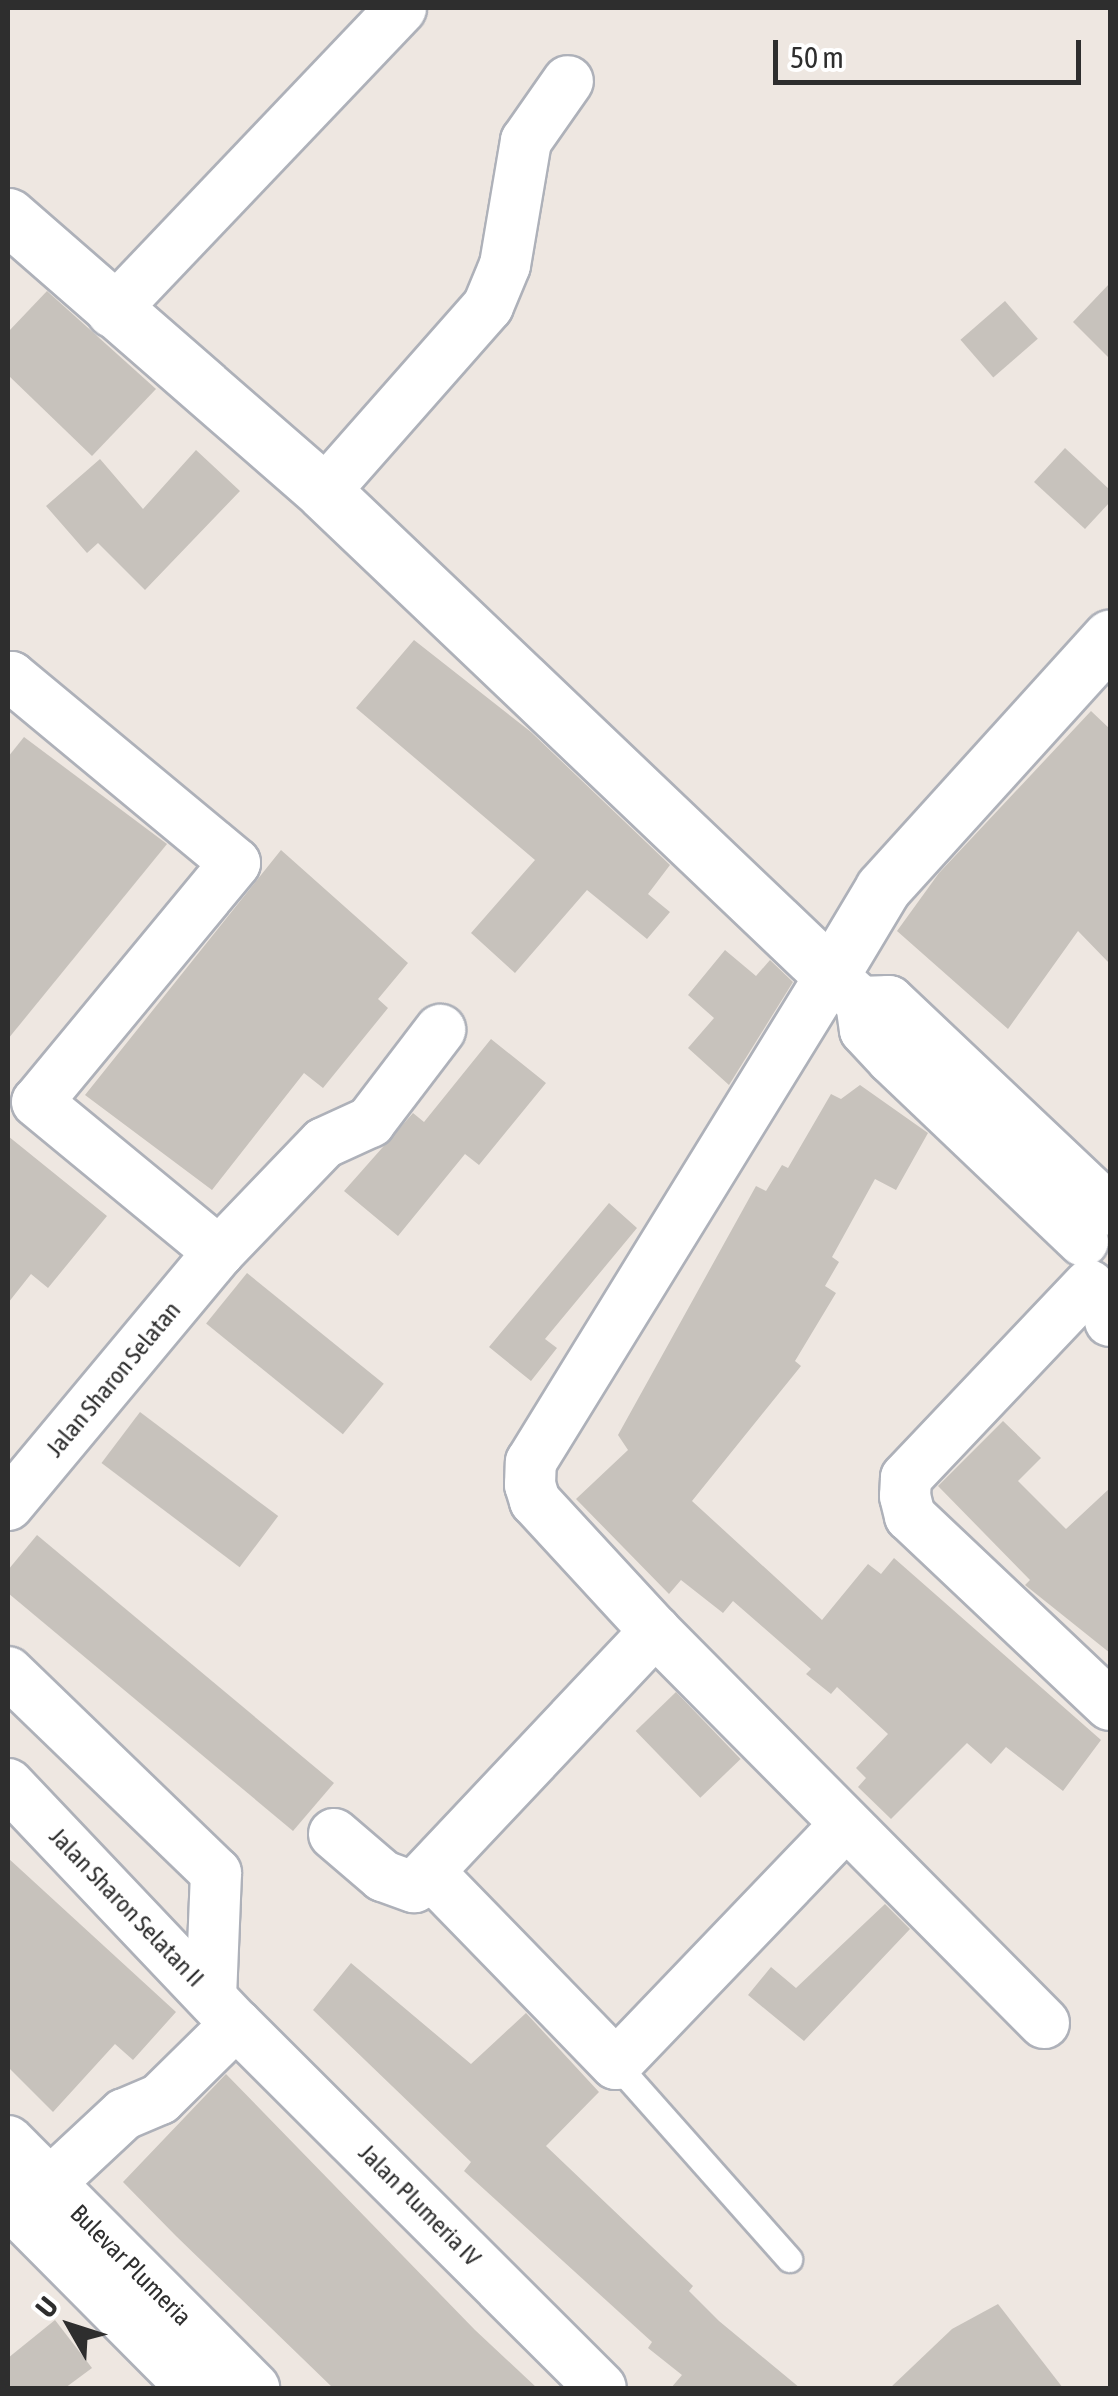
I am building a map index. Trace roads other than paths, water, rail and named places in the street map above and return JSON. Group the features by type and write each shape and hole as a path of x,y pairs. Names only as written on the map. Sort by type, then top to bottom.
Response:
{"street":[{"path":"112,312 400,8"},
{"path":"324,492 488,306 506,265 526,141 568,82"},
{"path":"8,216 112,312 324,492 846,989 865,1030 1104,1270 906,1478 904,1496 910,1516 1110,1705"},
{"path":"1044,2024 656,1631 535,1501 531,1462 846,989 883,888 1110,638"},
{"path":"8,682 12,677 235,863 37,1102 218,1252 324,1143 370,1122 440,1030"},
{"name":"Jalan Sharon Selatan","path":"16,1478 218,1252"},
{"path":"334,1834 400,1887 431,1874 656,1631"},
{"name":"Jalan Sharon Selatan II","path":"8,1672 216,1873 224,2009"},
{"name":"Jalan Sharon Selatan II","path":"8,1784 224,2009"},
{"path":"431,1874 616,2064 846,1824"},
{"path":"25,2200 124,2114 160,2098 224,2009"},
{"name":"Jalan Plumeria IV","path":"224,2009 601,2388"},
{"name":"Bulevar Plumeria","path":"8,2141 25,2200 208,2381"}],"lane":[{"path":"616,2064 788,2259"}]}
